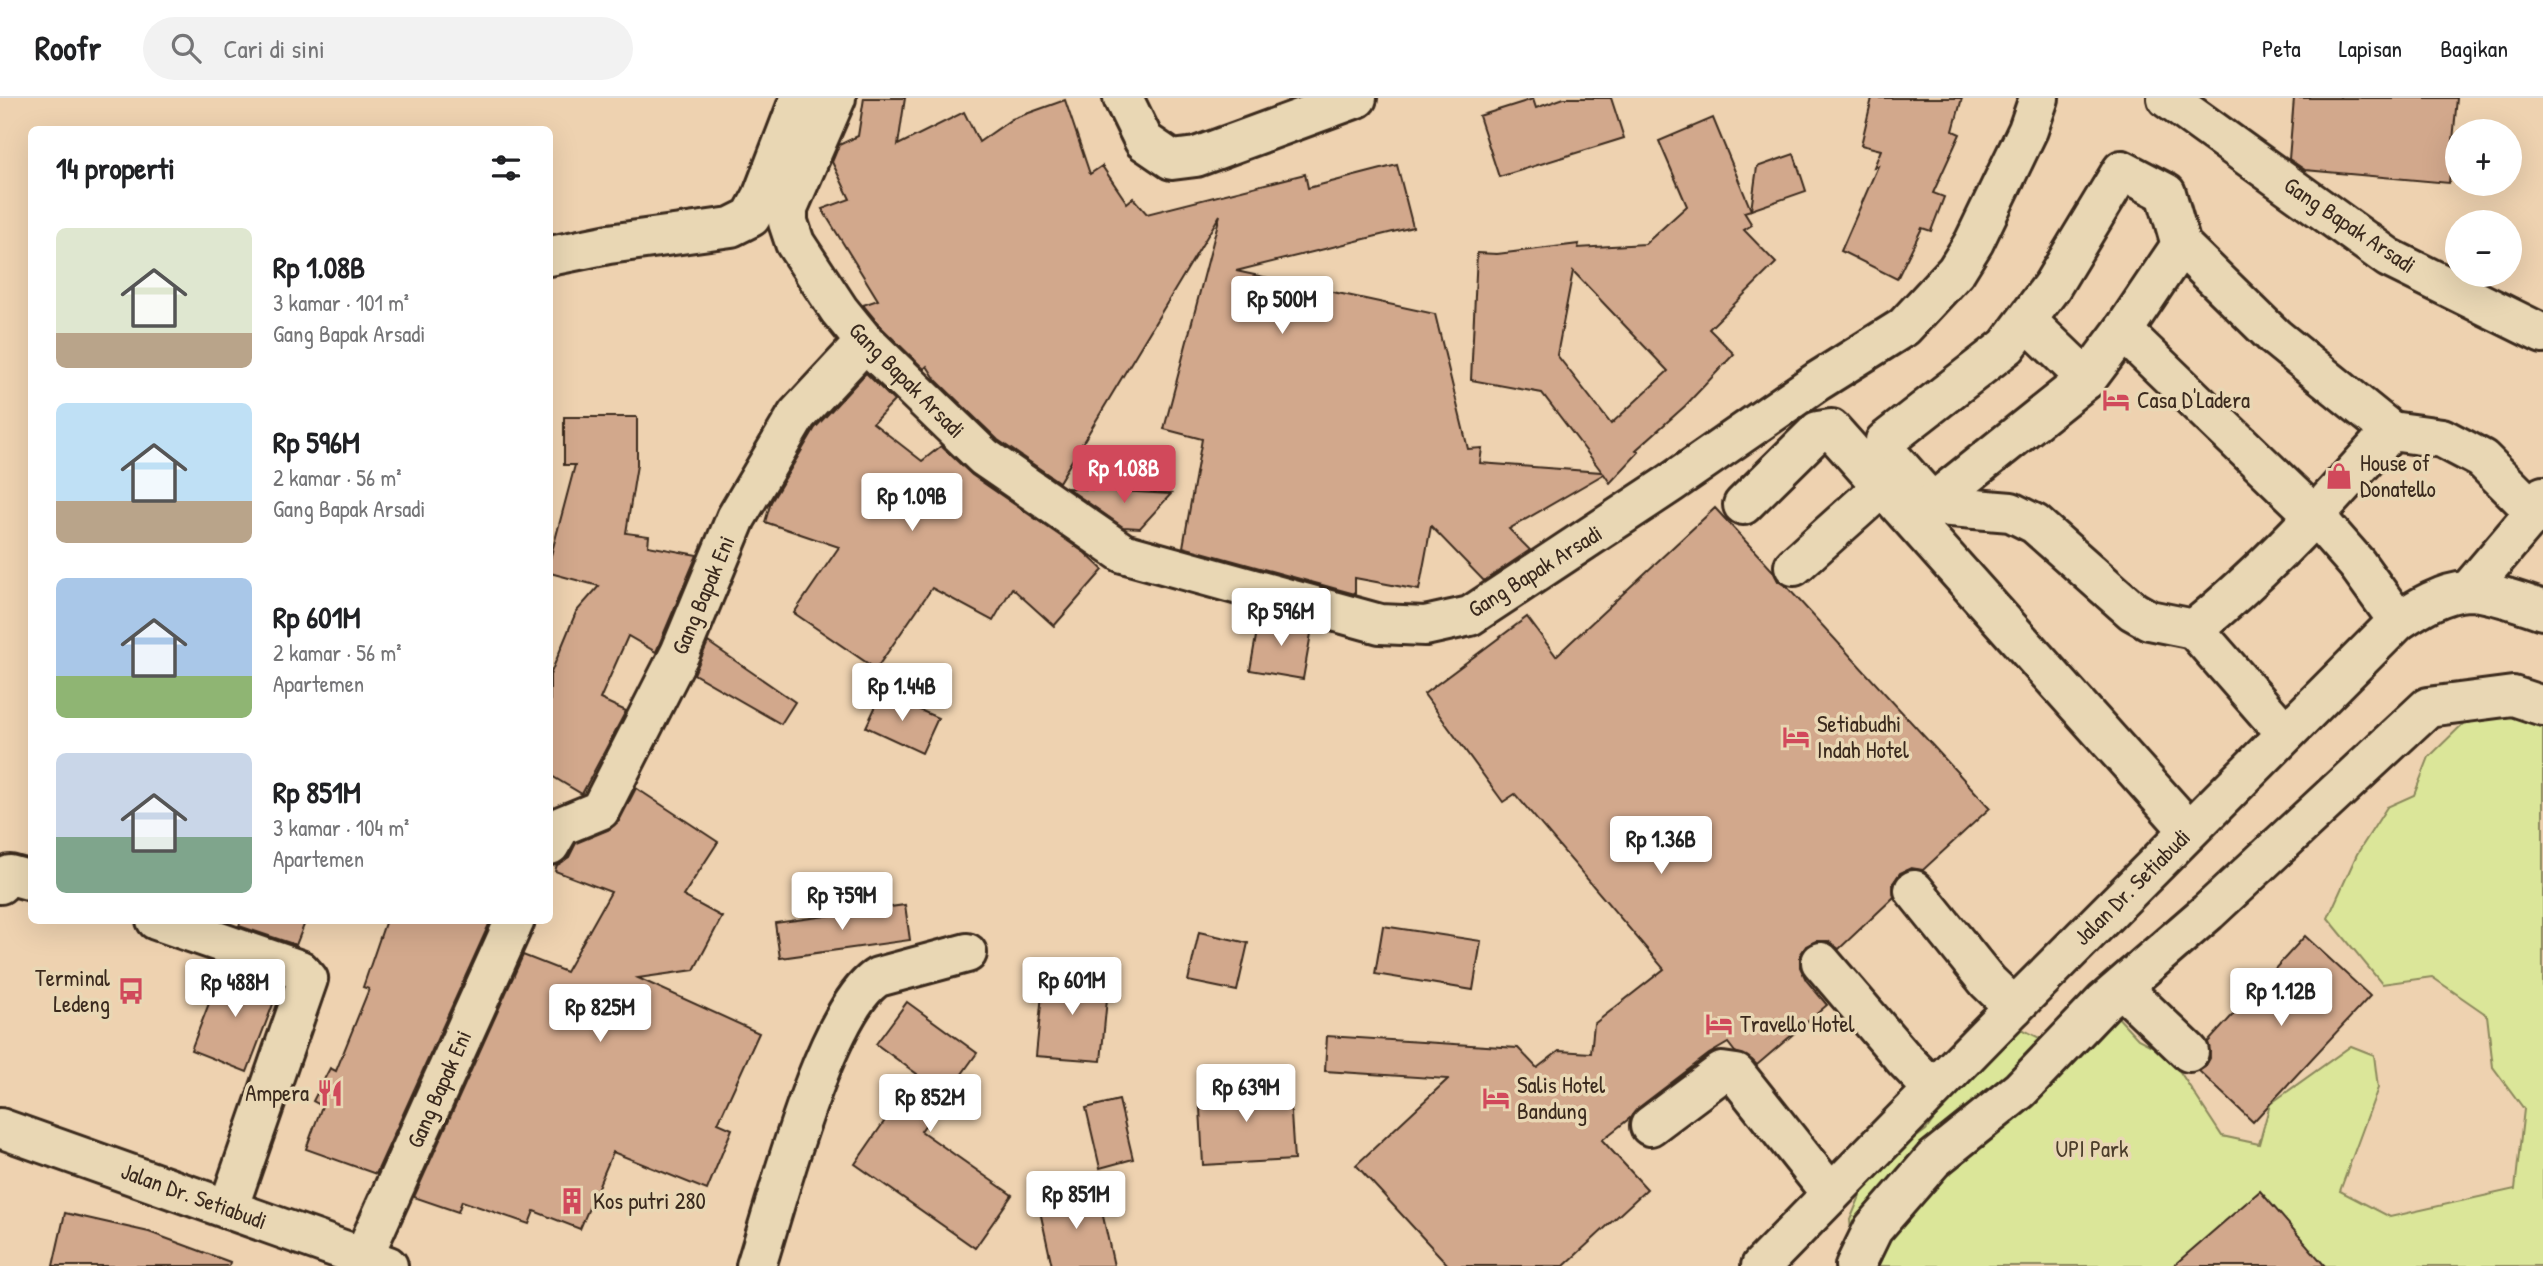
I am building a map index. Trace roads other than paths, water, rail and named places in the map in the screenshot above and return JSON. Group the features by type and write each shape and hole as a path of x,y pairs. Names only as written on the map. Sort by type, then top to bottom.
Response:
{"street":[{"path":"553,255 609,244 732,227 751,217 762,197 800,98"},
{"name":"Gang Bapak Arsadi","path":"836,98 788,208 788,222 795,243 839,310 865,342 984,457 1123,553 1380,624 1425,626 1470,616 1671,483 1818,381 1904,327 1956,271 1974,242 2028,130 2039,98"},
{"path":"1123,98 1144,141 1172,160 1196,157 1357,98"},
{"name":"Gang Bapak Arsadi","path":"2167,98 2389,258 2543,334"},
{"path":"2285,733 2194,629 2149,620 2133,611 2035,524 2011,512 1932,503 1885,450 1885,441 2007,346 2052,286 2122,170 2166,194 2181,245 2275,337 2391,431 2441,438 2482,459 2539,504 2468,591"},
{"path":"1932,503 2087,379 2181,245"},
{"path":"2027,321 2087,379"},
{"path":"2123,331 2315,516 2357,564 2398,621"},
{"name":"Gang Bapak Eni","path":"553,840 561,826 600,810 680,653 736,518 797,415 865,342"},
{"path":"1743,505 1818,431 1830,429 2189,830"},
{"path":"2194,629 2248,585 2315,516 2391,431"},
{"path":"1794,566 1882,487"},
{"name":"Jalan Dr. Setiabudi","path":"1761,1266 2398,621 2426,602 2468,591 2514,599 2543,610"},
{"path":"1856,1266 1873,1229 1933,1160 2020,1090 2104,1002 2208,912 2428,707 2513,696 2543,706"},
{"path":"0,884 2,878 10,875 28,880"},
{"path":"1914,890 1988,982 2014,1007"},
{"path":"168,924 300,970 308,979 228,1209"},
{"name":"Gang Bapak Eni","path":"376,1263 513,924"},
{"path":"756,1266 812,1087 843,1020 867,986 878,976 967,953"},
{"path":"1821,962 1933,1089"},
{"path":"2122,988 2189,1052"},
{"path":"1650,1126 1722,1072 1736,1074 1831,1195"},
{"name":"Jalan Dr. Setiabudi","path":"0,1128 376,1263"}],"place":[{"name":"Casa D'Ladera","path":"2116,400"},
{"name":"House of Donatello","path":"2339,476"},
{"name":"Setiabudhi Indah Hotel","path":"1796,737"},
{"name":"Terminal Ledeng","path":"131,991"},
{"name":"Travello Hotel","path":"1719,1024"},
{"name":"Ampera","path":"330,1093"},
{"name":"Salis Hotel Bandung","path":"1496,1098"},
{"name":"Kos putri 280","path":"572,1201"}],"park label":[{"name":"UPI Park","path":"2092,1149"}]}
